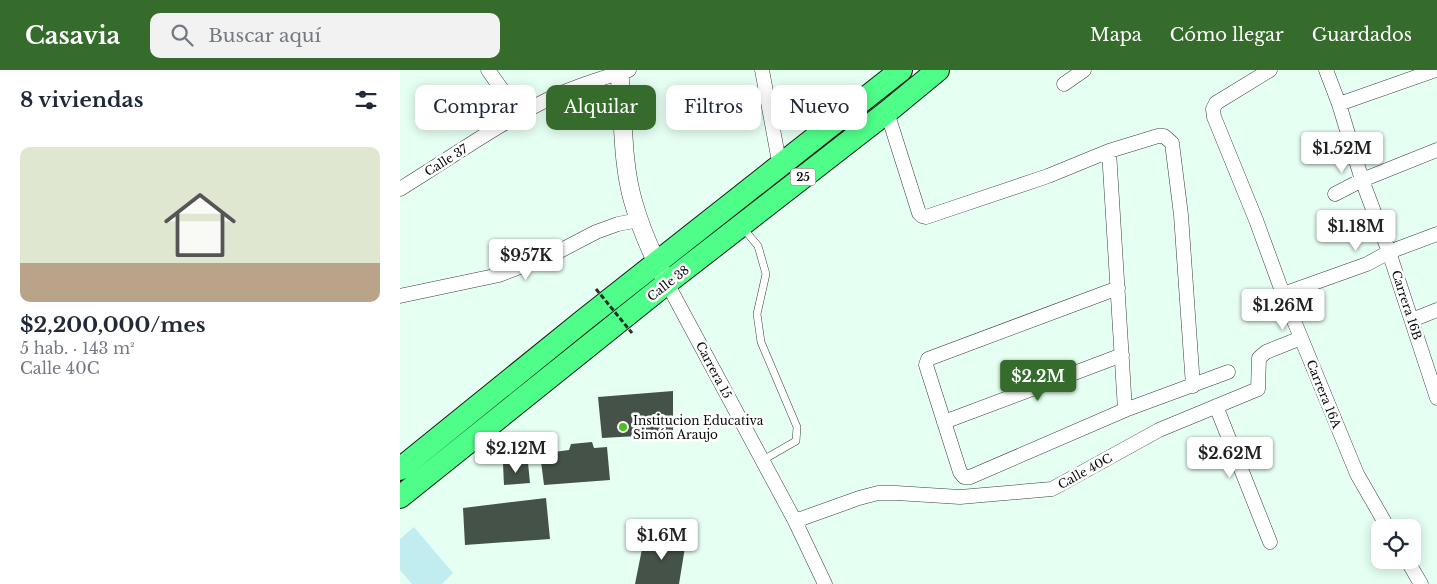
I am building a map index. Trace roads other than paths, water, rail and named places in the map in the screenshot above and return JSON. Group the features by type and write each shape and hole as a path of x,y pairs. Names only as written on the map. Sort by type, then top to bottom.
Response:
{"highway":[{"name":"Calle 38","path":"400,469 584,320 742,225 938,70"},
{"name":"Calle 38","path":"400,497 662,273 780,167 897,72"}],"street":[{"path":"488,70 499,85"},
{"path":"762,70 780,167"},
{"path":"1064,84 1084,70"},
{"name":"Carrera 16A","path":"1270,70 1216,103 1213,109 1214,117 1256,220 1283,294 1357,474 1383,519"},
{"name":"Carrera 16B","path":"1326,70 1437,396"},
{"path":"1339,104 1436,70"},
{"path":"623,71 628,175 639,220 662,273"},
{"name":"Calle 37","path":"536,106 558,95 623,71"},
{"path":"887,112 919,213 926,217 1048,176 1109,151 1158,136 1164,136 1172,143 1181,215 1193,386"},
{"name":"Calle 37","path":"400,188 494,130"},
{"path":"1335,194 1362,180 1437,150"},
{"path":"1109,151 1125,410"},
{"path":"400,296 499,275 536,262 596,232 618,224 639,220"},
{"path":"1283,294 1366,264 1389,252 1437,234"},
{"name":"Carrera 15","path":"662,273 795,521 824,584"},
{"path":"1118,288 928,359 926,364 960,472 964,477 970,477 1125,410 1228,372"},
{"path":"1412,320 1437,310"},
{"name":"Calle 40C","path":"795,521 878,493 960,497 1052,489 1159,430 1258,389 1259,358 1266,352 1301,338"},
{"path":"944,422 1122,355"},
{"path":"1216,406 1270,542"},
{"path":"1413,569 1422,584"}],"lane":[{"path":"742,225 758,246 766,274 757,314 761,342 797,427 796,441 763,460"}],"place":[{"name":"Institucion Educativa Simón Araujo","path":"623,427"}]}
